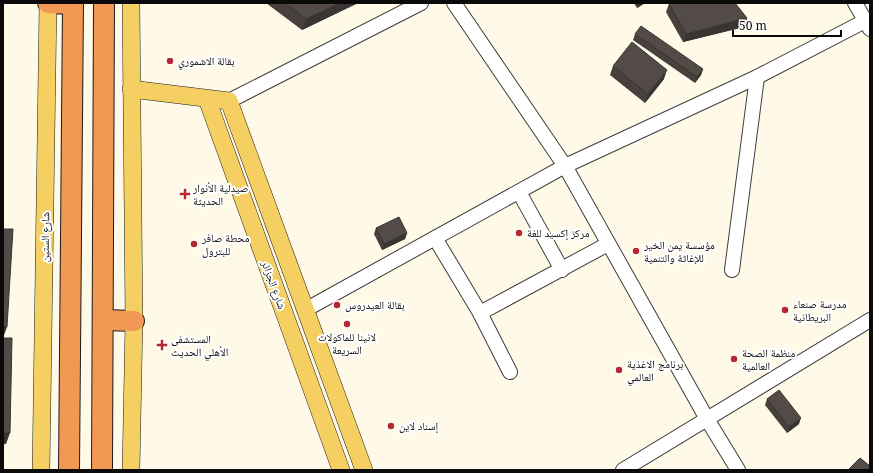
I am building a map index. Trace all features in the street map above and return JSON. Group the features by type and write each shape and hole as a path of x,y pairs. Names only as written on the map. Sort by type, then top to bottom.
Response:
{"highway":[{"path":"48,3 73,4 69,470"},
{"path":"102,470 104,320 104,3"},
{"path":"104,320 134,321"}],"main road":[{"name":"شارع الستين","path":"41,470 48,3"},
{"path":"131,3 134,321 132,470"},
{"path":"131,89 229,101"},
{"name":"شارع الجزائر","path":"207,99 341,470"},
{"name":"شارع الجزائر","path":"229,101 364,470"}],"street":[{"path":"229,101 421,3"},
{"path":"454,3 565,166 707,419 738,470"},
{"path":"305,310 565,166 868,25 861,5"},
{"path":"732,270 757,77"},
{"path":"519,192 562,270"},
{"path":"435,238 480,313 510,372"},
{"path":"480,313 608,244"},
{"path":"623,470 870,320"}],"building":[{"path":"285,3 340,3 306,19"},
{"path":"735,3 747,18 686,34 669,4"},
{"path":"641,26 703,69 697,77 635,34"},
{"path":"632,42 667,70 648,94 613,66"},
{"path":"399,217 407,233 384,244 376,228"},
{"path":"3,229 13,229 7,327 3,327"},
{"path":"3,338 12,338 10,433 3,433"},
{"path":"779,390 801,418 789,427 767,399"},
{"path":"860,458 870,466 870,470 850,470 849,469"}],"place":[{"name":"بقالة الاشموري","path":"170,61"},
{"name":"صيدلية الأنوار الحديثة","path":"185,194"},
{"name":"مركز إكسيد للغة","path":"519,233"},
{"name":"محطة صافر للبترول","path":"194,244"},
{"name":"مؤسسة يمن الخير للإغاثة والتنمية","path":"636,251"},
{"name":"بقالة العيدروس","path":"337,305"},
{"name":"مدرسة صنعاء البريطانية","path":"785,310"},
{"name":"لانينا للماكولات السريعة","path":"347,324"},
{"name":"المستشفى الأهلي الحديث","path":"162,345"},
{"name":"منظمة الصحة العالمية","path":"734,359"},
{"name":"برنامج الاغذية العالمي","path":"619,370"},
{"name":"إسناد لاين","path":"391,426"}]}
